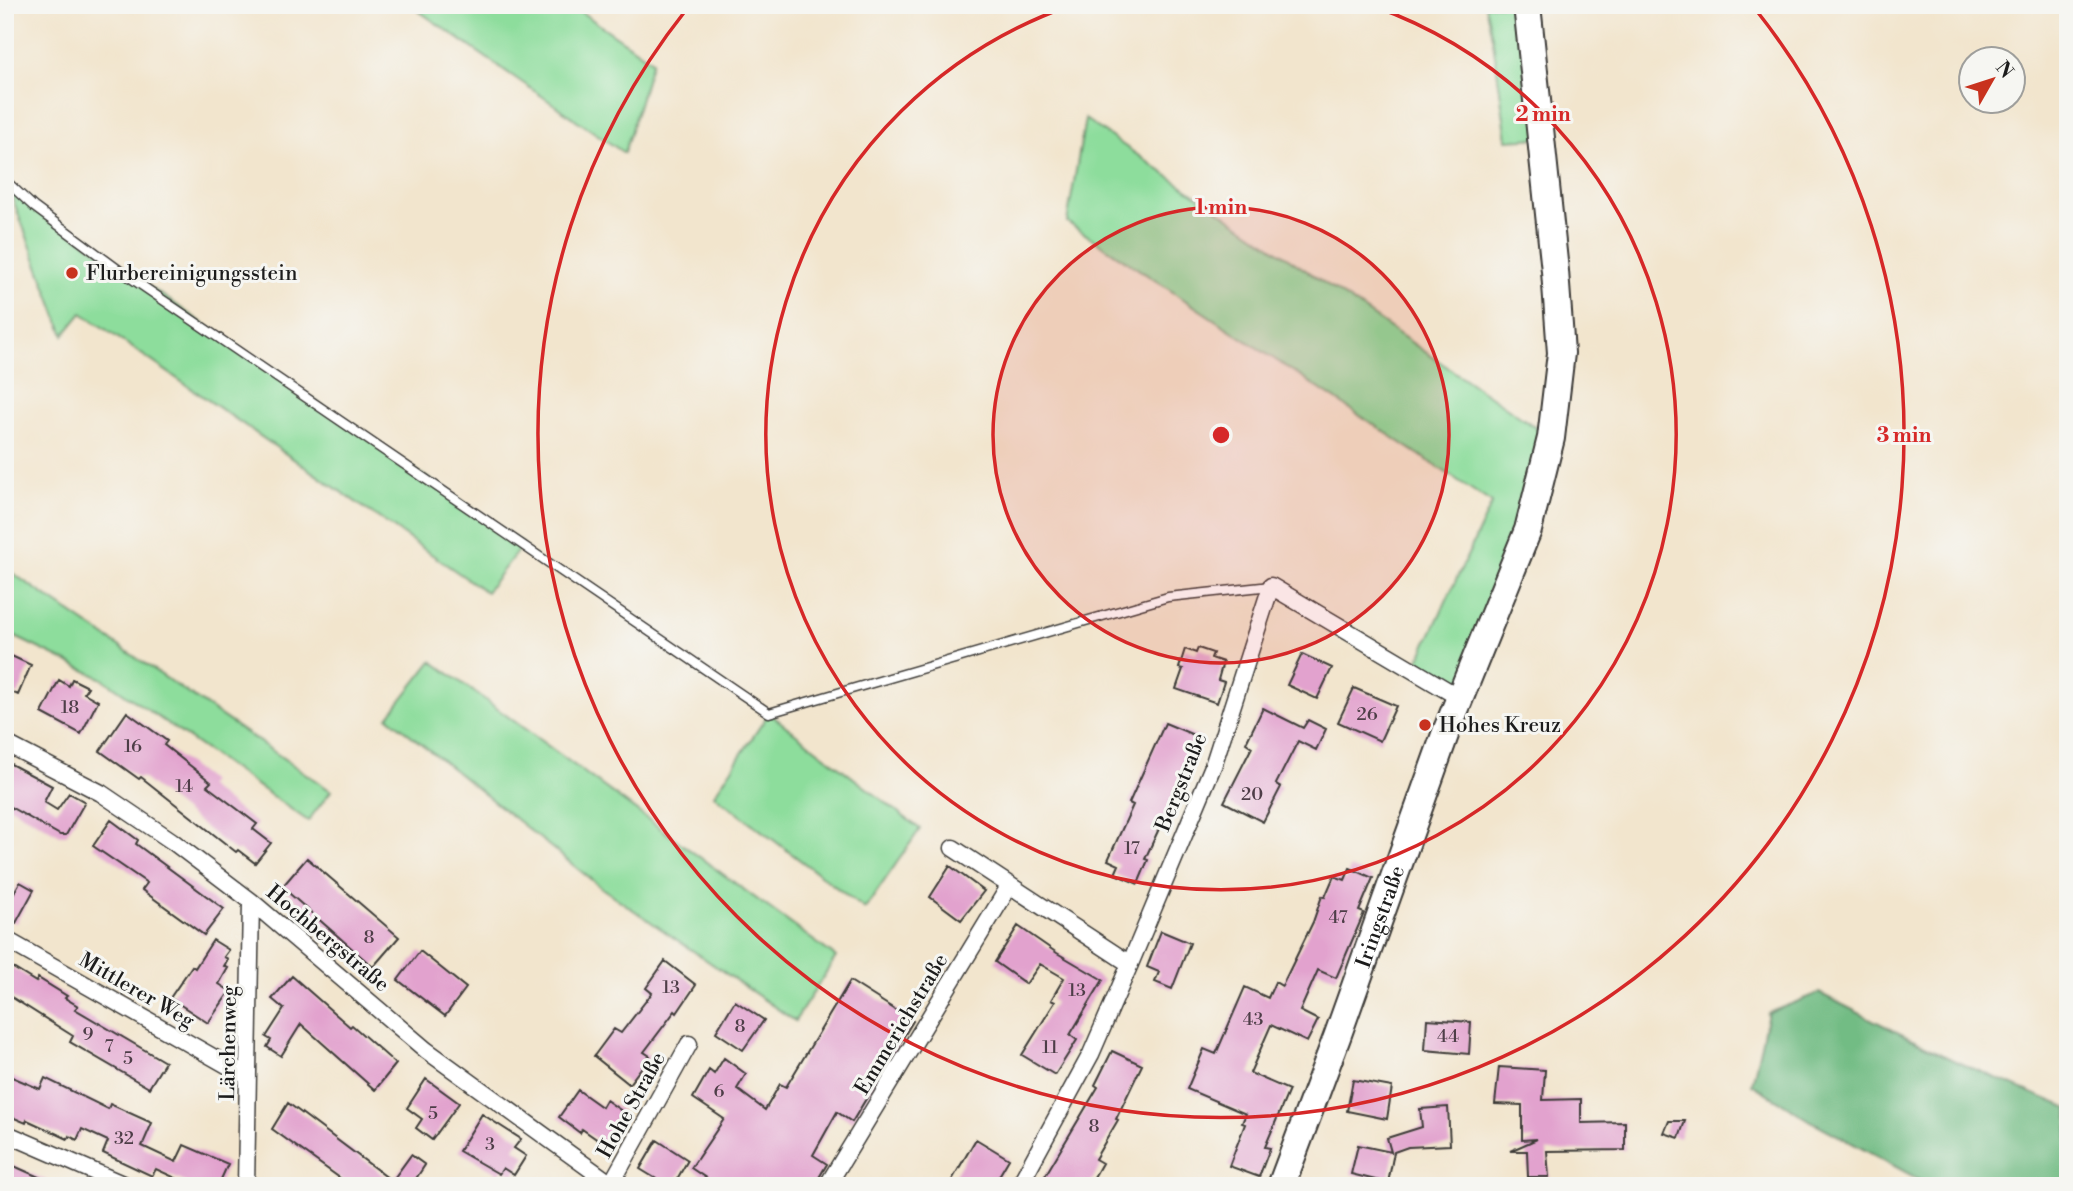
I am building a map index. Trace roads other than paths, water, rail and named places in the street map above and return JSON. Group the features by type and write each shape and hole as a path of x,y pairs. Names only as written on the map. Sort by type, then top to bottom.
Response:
{"main road":[{"name":"Iringstraße","path":"1280,1186 1479,647 1528,530 1551,438 1561,353 1527,5"}],"street":[{"path":"1271,586 1460,698"},
{"name":"Bergstraße","path":"1019,1186 1091,1054 1130,964 1213,766 1271,586"},
{"name":"Hochbergstraße","path":"5,743 101,793 172,841 251,901 426,1050 611,1185"},
{"path":"953,848 1130,964"},
{"name":"Emmerichstraße","path":"827,1186 1010,885"},
{"name":"Lärchenweg","path":"246,1186 251,901"},
{"name":"Mittlerer Weg","path":"5,939 248,1077"},
{"name":"Hohe Straße","path":"611,1185 689,1044"},
{"path":"5,1133 127,1186"}],"lane":[{"path":"5,180 34,207 119,270 769,713 1168,597 1271,586"}],"place":[{"name":"Flurbereinigungsstein","path":"72,273"},
{"name":"Hohes Kreuz","path":"1425,725"}]}
